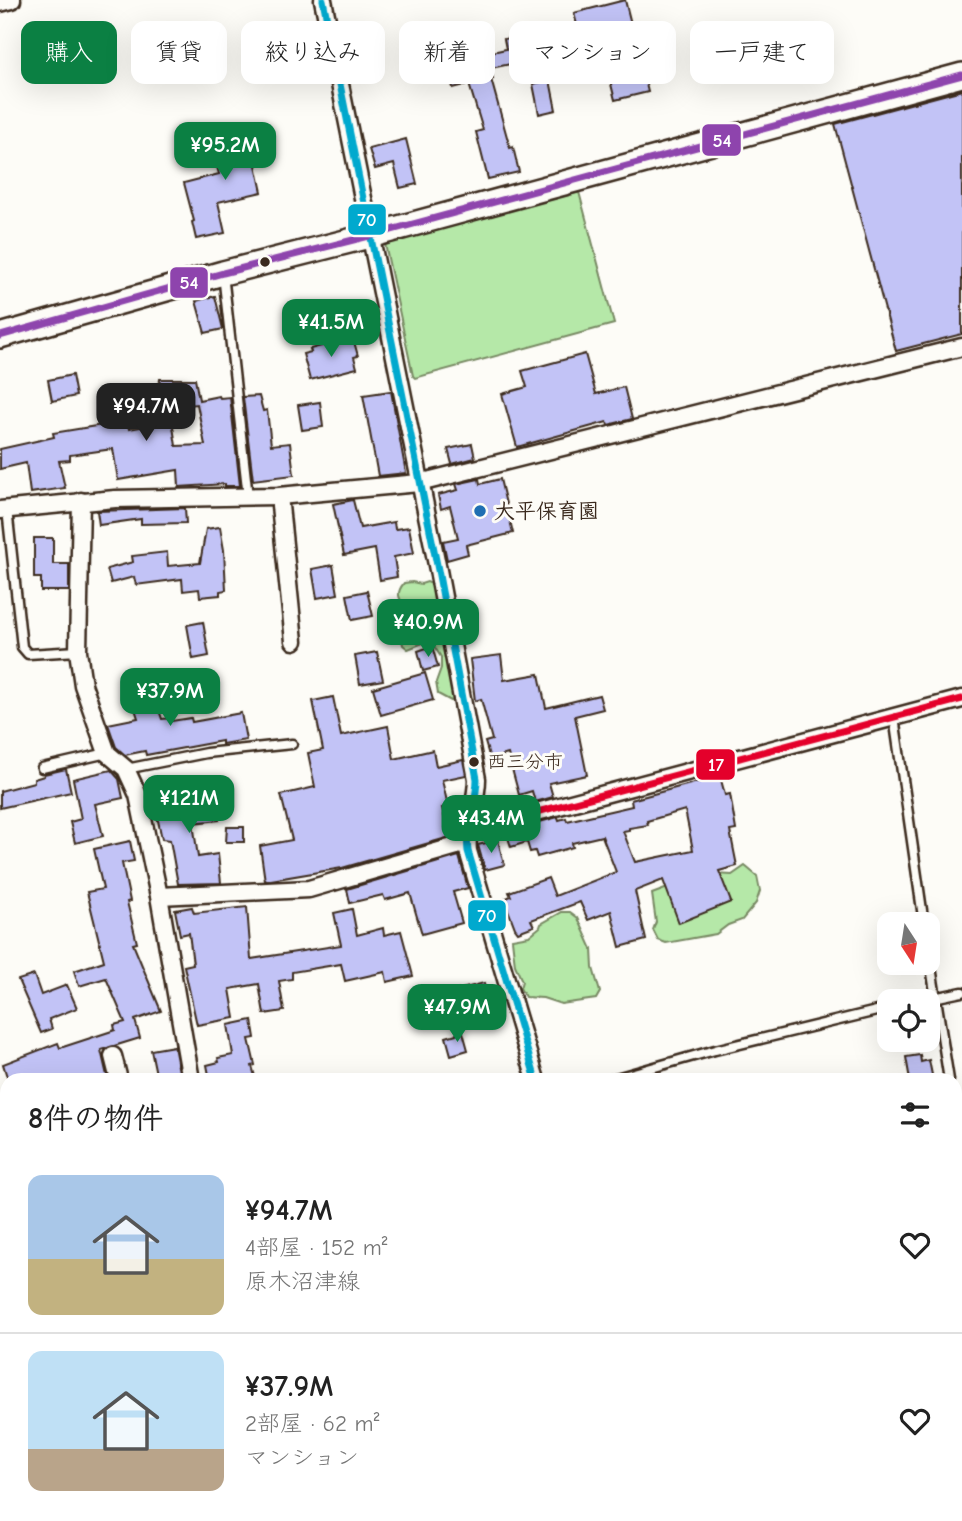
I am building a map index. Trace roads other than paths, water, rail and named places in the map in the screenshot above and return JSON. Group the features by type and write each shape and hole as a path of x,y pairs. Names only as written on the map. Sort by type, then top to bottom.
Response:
{"main road":[{"path":"0,336 223,273 962,75"}],"street":[{"path":"0,3 12,0"},
{"path":"323,0 477,779 468,836 534,1073"},
{"path":"4,510 81,501 248,498 419,483 962,347"},
{"path":"279,496 294,641"},
{"path":"81,501 78,651 83,685 107,753 126,769 138,795 159,896 190,1073"},
{"path":"159,896 309,889 468,836 962,699"},
{"path":"113,1056 118,1073"}],"lane":[{"path":"223,273 248,498"},
{"path":"4,510 22,647 28,654 78,651"},
{"path":"894,717 922,912"},
{"path":"126,769 206,753 292,744"},
{"path":"42,768 107,753"},
{"path":"940,997 962,992"},
{"path":"634,1073 727,1047 877,1011"},
{"path":"940,1027 948,1073"}],"place":[{"name":"大平保育園","path":"480,511"},
{"name":"西三分市","path":"474,762"}]}
